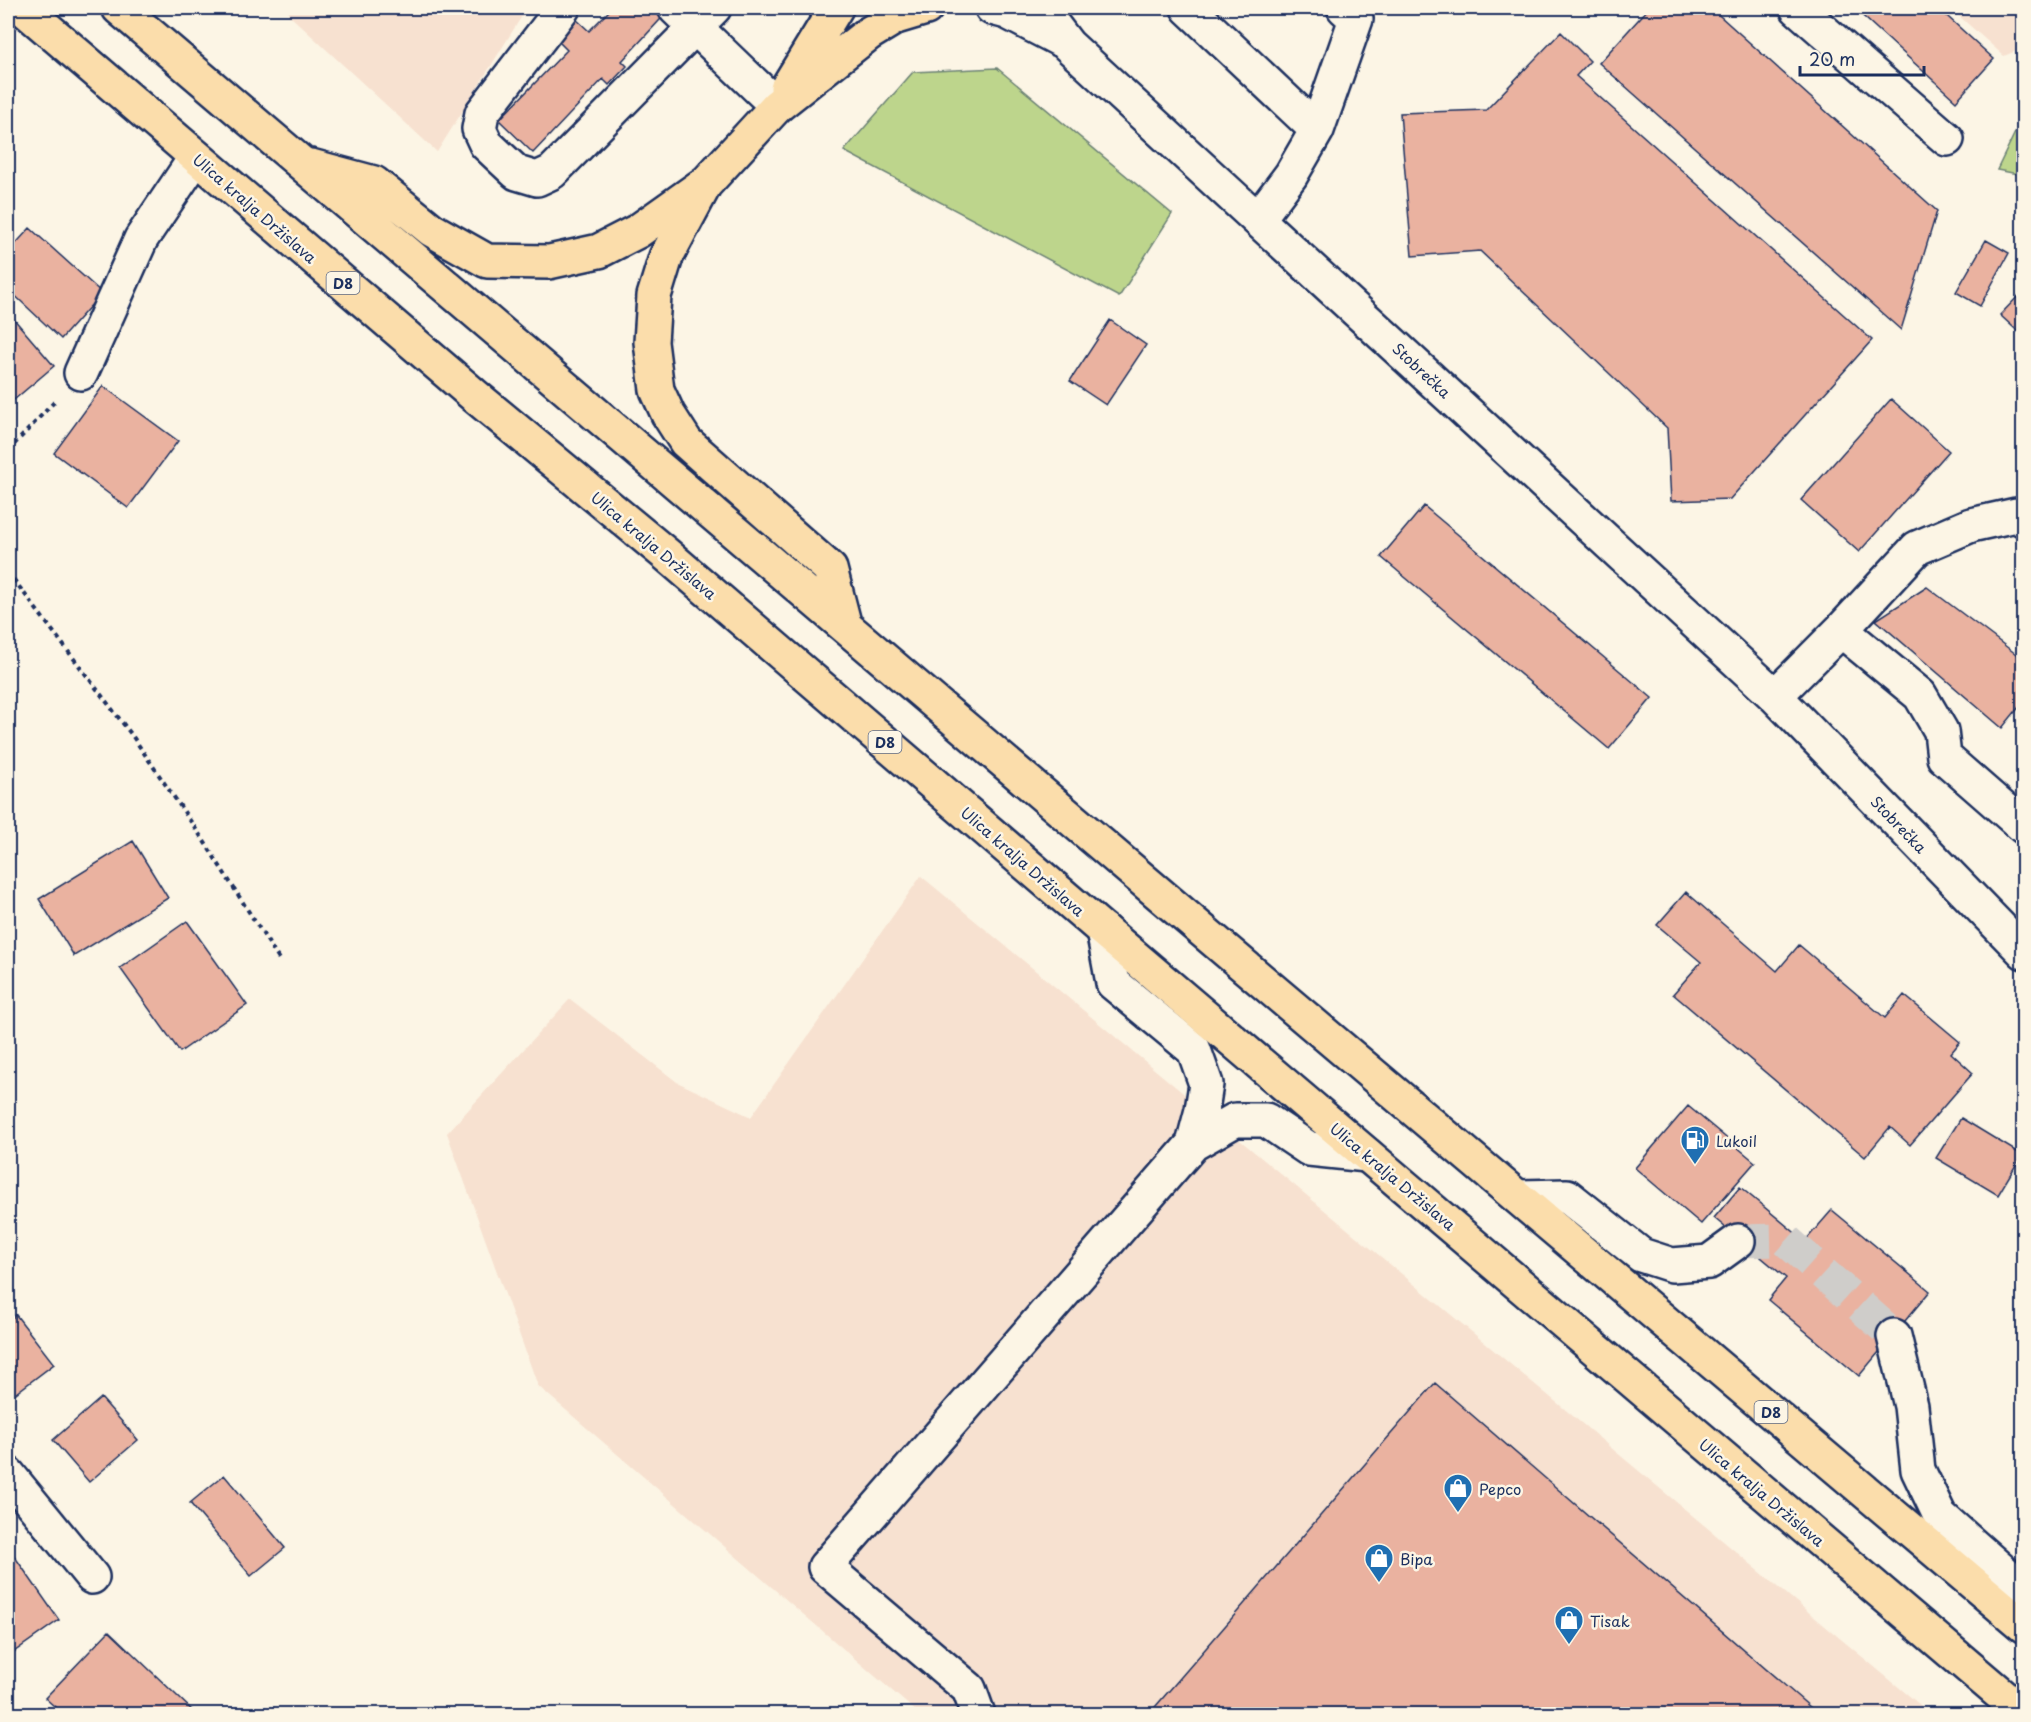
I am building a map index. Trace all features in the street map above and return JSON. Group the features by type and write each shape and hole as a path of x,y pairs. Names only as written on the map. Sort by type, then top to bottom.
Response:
{"highway":[{"name":"Ulica kralja Držislava","path":"23,8 475,396 667,555 1103,930 2024,1714"},
{"name":"D8","path":"119,8 2024,1626"},
{"path":"777,106 836,8"},
{"path":"303,164 374,183 432,230 487,261 549,262 599,251 638,231 707,182 777,106 868,34 896,17 926,8"},
{"path":"707,182 666,257 654,296 651,342 657,390 668,414 686,442 831,569 844,623"}],"street":[{"path":"564,8 482,113 479,129 486,144 517,173 537,179 552,172 695,14 777,106"},
{"name":"Stobrečka","path":"992,8 1007,12 1036,26 1068,45"},
{"name":"Stobrečka","path":"1040,8 1068,45 1775,696 2024,952"},
{"path":"1188,8 1317,130"},
{"path":"1258,219 1291,176 1317,130 1356,19 1344,8"},
{"path":"1797,8 1947,139"},
{"path":"81,373 141,239 196,157"},
{"path":"1775,696 1841,630 1917,548 1971,525 2016,515 2024,520"},
{"path":"1841,630 1920,695 1941,731 1944,757 2024,827"},
{"path":"1103,930 1113,983 1194,1050 1206,1084 1193,1144"},
{"path":"978,1714 969,1689 825,1567 1193,1144 1235,1120 1266,1120 1309,1149 1367,1155"},
{"path":"1519,1197 1567,1196 1641,1255 1672,1265 1708,1262 1738,1241"},
{"path":"1894,1336 1911,1406 1918,1470 1940,1516 2024,1590"},
{"path":"8,1474 92,1576"}],"path":[{"path":"8,451 81,373"},
{"path":"8,572 131,734 204,841 280,961"}],"shaded area":[{"path":"291,8 527,8 437,152 288,14"},
{"path":"1950,8 2023,8 2023,48 2004,56"},
{"path":"921,876 1931,1714 919,1714 538,1386 447,1133 570,999 677,1082 751,1117"}],"green space":[{"path":"997,68 1172,214 1119,297 844,151 913,72"},
{"path":"2023,116 2023,175 1997,170"}],"building":[{"path":"612,8 671,8 622,61 627,66 609,85 603,79 533,153 499,120 567,50 557,40 576,19 589,31"},
{"path":"1649,8 1711,8 1937,211 1901,330 1599,63"},
{"path":"1854,8 1938,8 1994,59 1956,101"},
{"path":"1561,32 1590,61 1576,76 1872,340 1730,499 1671,501 1667,428 1480,251 1412,256 1400,113 1486,110"},
{"path":"30,228 102,293 61,339 8,289 8,252"},
{"path":"1986,240 2009,253 1980,306 1956,292"},
{"path":"2024,290 2024,337 2000,315"},
{"path":"13,318 54,366 9,404 8,322"},
{"path":"1110,320 1146,345 1106,405 1070,381"},
{"path":"103,386 178,441 128,508 54,453"},
{"path":"1891,399 1949,451 1859,552 1801,500"},
{"path":"1424,506 1652,698 1609,749 1381,557"},
{"path":"1927,587 2024,660 2024,701 2002,728 1876,620"},
{"path":"133,841 168,898 74,956 39,899"},
{"path":"1686,892 1777,971 1799,945 1885,1018 1904,995 1960,1042 1951,1053 1973,1073 1910,1145 1890,1127 1865,1157 1673,994 1701,962 1657,925"},
{"path":"187,921 247,1005 180,1052 120,968"},
{"name":"Lukoil","path":"1688,1106 1755,1162 1701,1224 1635,1168"},
{"path":"1961,1118 2022,1155 1998,1195 1936,1158"},
{"path":"1740,1187 1805,1241 1832,1210 1930,1291 1859,1376 1768,1300 1786,1278 1714,1218"},
{"path":"16,1315 54,1364 12,1396 8,1391 8,1321"},
{"path":"1435,1383 1818,1714 1149,1714"},
{"path":"101,1398 138,1440 89,1482 53,1440"},
{"path":"224,1475 285,1548 251,1576 190,1503"},
{"path":"8,1547 59,1620 8,1656"},
{"path":"109,1631 196,1714 63,1714 45,1698"}],"tunnel":[{"path":"1738,1241 1786,1240 1894,1336"}],"place":[{"name":"Lukoil","path":"1695,1166"},
{"name":"Pepco","path":"1458,1514"},
{"name":"Bipa","path":"1379,1584"},
{"name":"Tisak","path":"1569,1646"}]}
